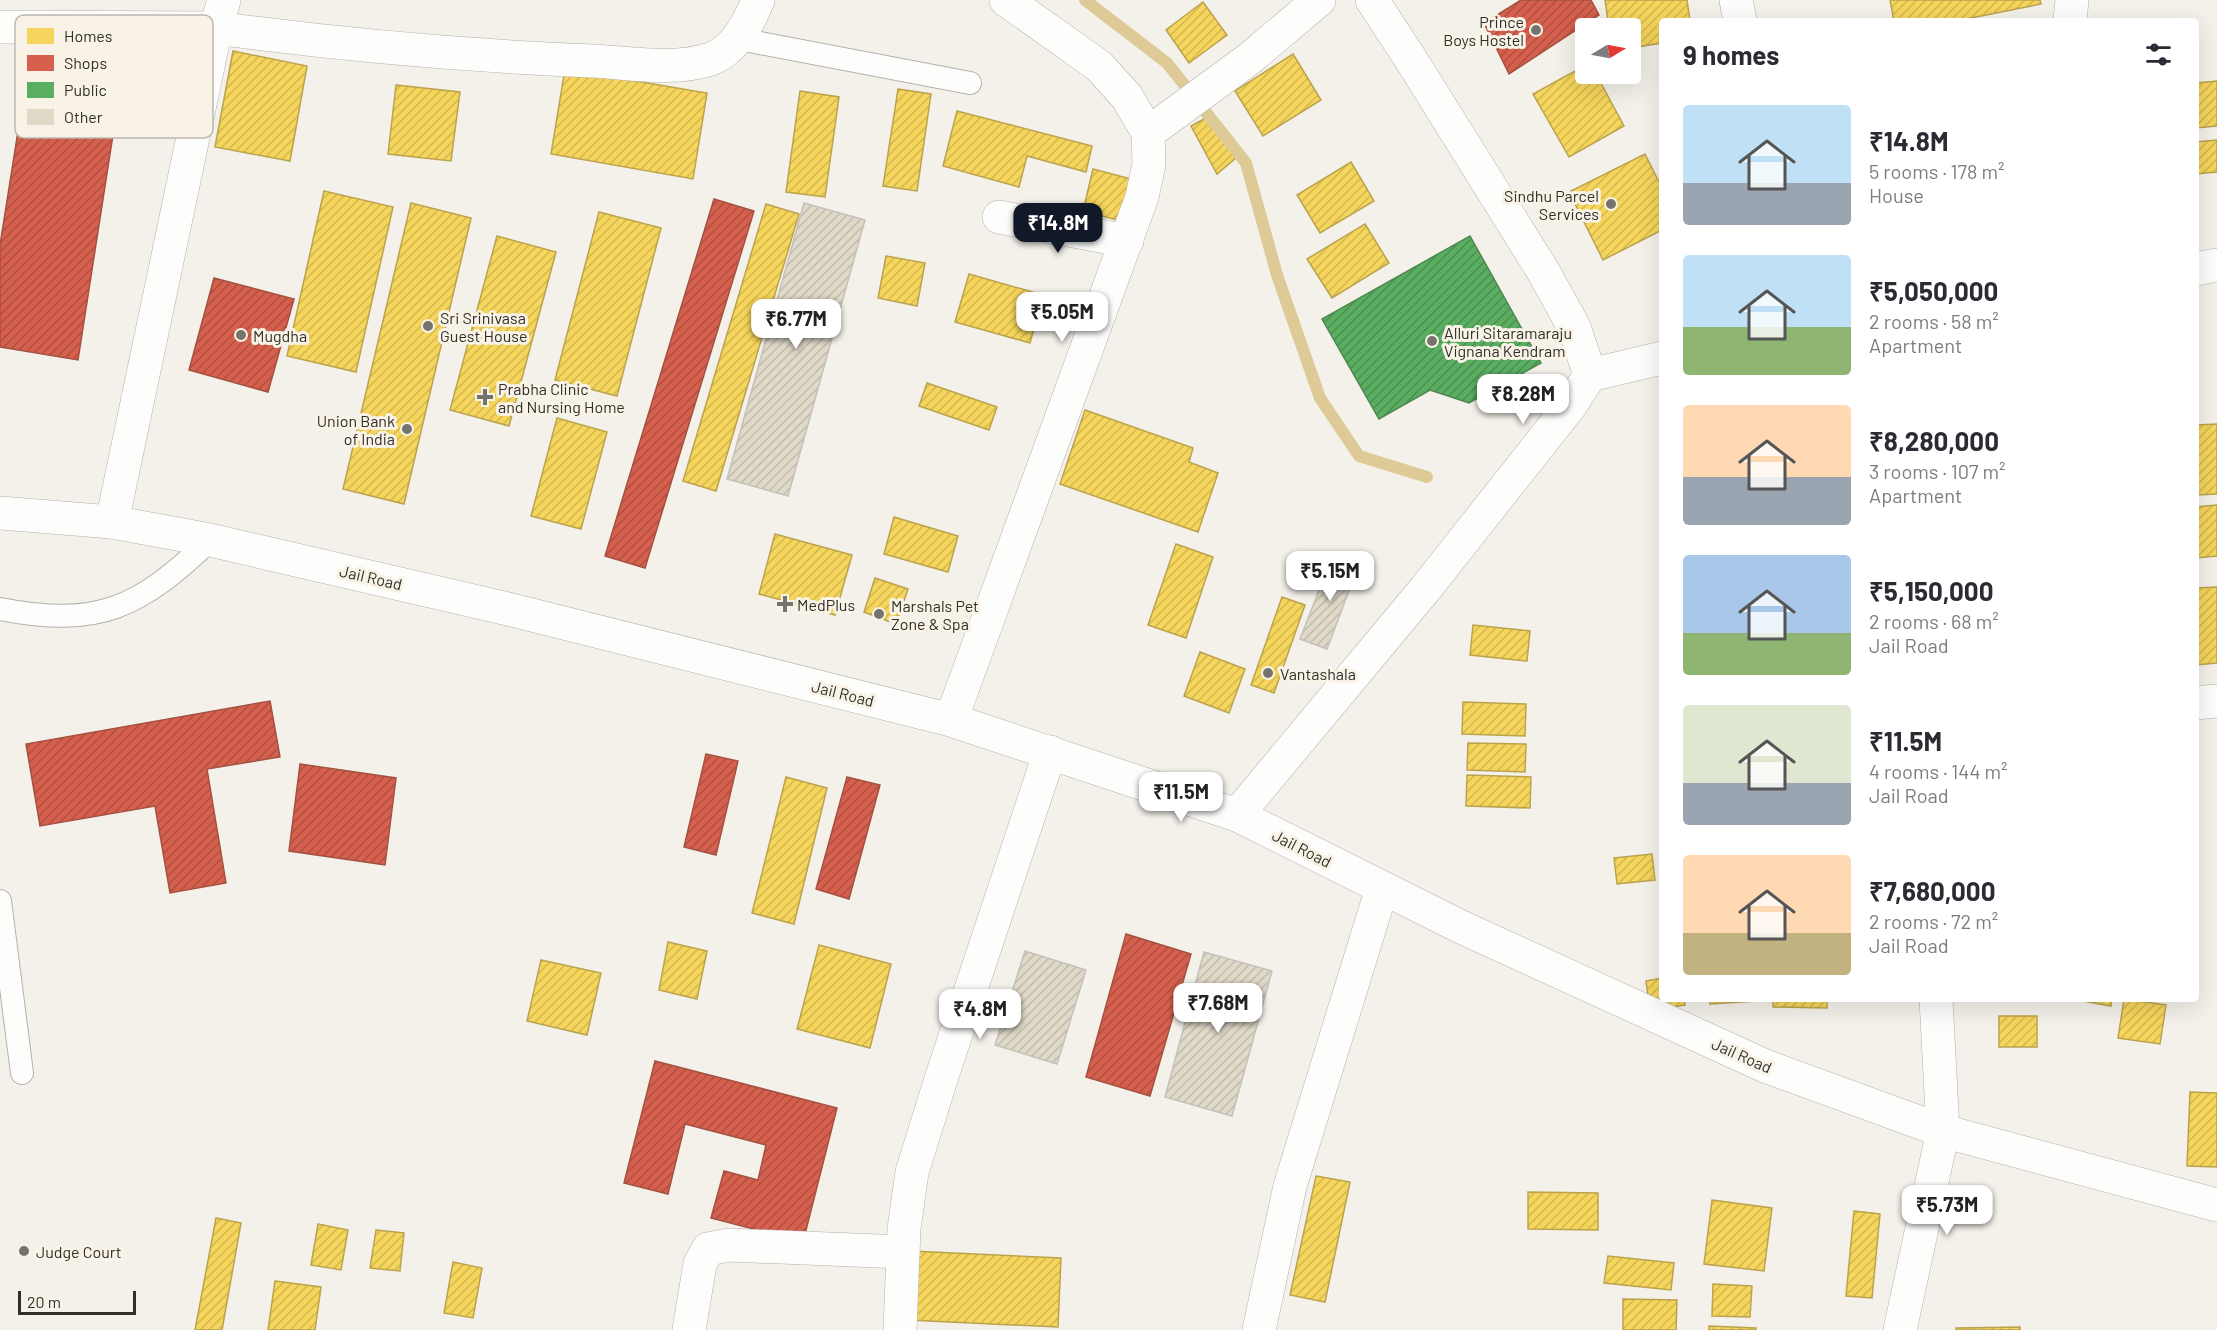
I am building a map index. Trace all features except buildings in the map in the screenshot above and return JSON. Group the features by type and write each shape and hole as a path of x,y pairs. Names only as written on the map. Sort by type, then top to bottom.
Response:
{"street":[{"path":"203,15 220,14 312,41 561,60 681,65 713,58 739,39 758,0"},
{"path":"951,720 1127,241 1142,197 1149,164 1148,134 1127,97 1099,66 1006,0"},
{"path":"1148,134 1249,59 1319,0"},
{"path":"1372,0 1543,271 1574,327 1590,375"},
{"path":"1736,0 1739,18"},
{"path":"2070,18 2072,0"},
{"path":"213,47 220,14"},
{"path":"0,27 15,26"},
{"path":"112,522 194,138"},
{"path":"999,217 1127,241"},
{"path":"2199,268 2217,265"},
{"path":"1237,815 1426,588 1570,406 1590,375 1659,359"},
{"name":"Jail Road","path":"0,513 112,522 210,540 512,610 951,720 1237,815 1459,926 1765,1066 1943,1131 2217,1204"},
{"path":"2199,703 2217,701"},
{"path":"900,1330 903,1252 912,1172 1050,752"},
{"path":"1259,1330 1290,1186 1382,888"},
{"path":"1900,1330 1943,1131 1936,1002"},
{"path":"689,1330 700,1264 708,1250 729,1245 903,1252"}],"lane":[{"path":"739,39 970,83"},
{"path":"0,609 35,616 66,617 95,614 127,603 154,588 210,540"},
{"path":"0,901 22,1073"}],"waterway":[{"path":"1085,0 1167,63 1246,163 1277,275 1320,398 1359,456 1427,477"}],"place":[{"name":"Prince Boys Hostel","path":"1536,30"},
{"name":"Sindhu Parcel Services","path":"1611,204"},
{"name":"Sri Srinivasa Guest House","path":"428,326"},
{"name":"Mugdha","path":"241,335"},
{"name":"Alluri Sitaramaraju Vignana Kendram","path":"1432,341"},
{"name":"Prabha Clinic and Nursing Home","path":"485,397"},
{"name":"Union Bank of India","path":"407,429"},
{"name":"MedPlus","path":"785,604"},
{"name":"Marshals Pet Zone & Spa","path":"879,614"},
{"name":"Vantashala","path":"1268,673"},
{"name":"Judge Court","path":"24,1251"}]}
